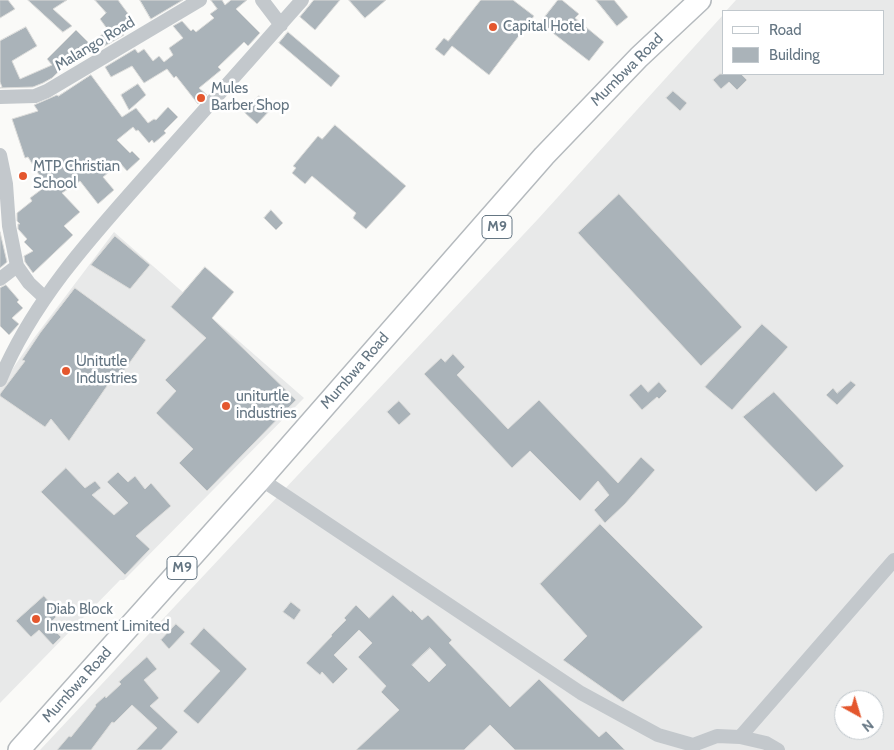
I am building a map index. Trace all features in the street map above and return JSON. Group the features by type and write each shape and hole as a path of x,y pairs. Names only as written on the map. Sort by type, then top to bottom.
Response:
{"main road":[{"name":"Mumbwa Road","path":"37,750 544,156 626,70 700,0"},
{"name":"Mumbwa Road","path":"20,750 342,402 555,162 716,0"}],"street":[{"name":"Malango Road","path":"0,98 35,96 47,91 200,0"},
{"path":"262,0 281,25"},
{"path":"0,380 8,362 45,298 64,272 132,191 302,0"},
{"path":"0,155 6,184 4,215 16,266 45,298"},
{"path":"0,279 16,266"},
{"path":"267,482 581,693 658,736 691,747 717,736 740,737 766,743 778,750"},
{"path":"740,737 894,560"}],"shaded area":[{"path":"736,0 894,0 894,750 40,750 538,219 722,16 722,75 884,75 884,10 727,10"},
{"name":"uniturtle industries","path":"114,232 304,398 124,580 120,580 0,703 0,387 34,338"}],"building":[{"path":"0,0 8,0 15,9 0,18"},
{"path":"28,0 67,0 53,9 72,26 63,32"},
{"path":"95,0 118,0 135,23 122,33 124,35 101,48 95,40 108,30 100,19 106,13"},
{"path":"140,0 183,0 151,19"},
{"path":"211,0 222,0 225,5 231,0 247,0 236,9 260,33 248,46 244,42 218,67 221,70 199,88 207,95 198,104 176,76 174,78 167,69 144,83 132,66 111,77 105,67 135,49 138,53 144,49 153,61 159,56 164,62 173,55 169,48 183,38 173,26 182,21 191,31 193,29 196,32 214,18 210,14 217,9"},
{"path":"314,0 340,0 315,30 300,17"},
{"path":"349,0 386,0 365,18"},
{"name":"Capital Hotel","path":"481,0 513,0 534,16 489,75 452,46 444,56 435,49 444,38 448,41"},
{"path":"558,0 562,0 579,14 575,18 604,42 589,61 540,23"},
{"path":"596,0 614,0 628,17 617,26"},
{"path":"26,27 37,46 12,61 20,79 52,65 47,59 76,30 90,44 81,54 79,52 52,78 43,83 33,87 0,88 2,87 0,82 0,41"},
{"path":"288,32 340,76 331,87 279,43"},
{"path":"722,74 742,75 747,80 737,90 729,82 721,89 713,80"},
{"path":"91,75 122,117 136,108 148,123 154,119 156,120 168,107 178,117 164,131 166,133 154,143 152,140 149,143 133,127 117,140 130,153 132,151 140,159 127,171 120,163 103,177 114,190 98,204 80,181 62,193 80,212 64,226 73,235 33,273 25,262 24,256 33,251 24,242 27,239 18,229 18,224 20,224 17,221 17,213 32,201 30,198 46,186 28,157 25,158 12,119 38,111 34,105 58,96"},
{"path":"138,84 146,95 129,110 121,95"},
{"path":"673,91 687,103 680,111 666,98"},
{"path":"259,96 272,108 257,124 244,112"},
{"path":"335,125 406,186 366,229 353,218 356,213 312,176 305,184 292,173 296,168 293,166 318,136 322,139"},
{"path":"619,194 742,327 701,366 578,233"},
{"path":"271,210 283,223 276,230 264,218"},
{"path":"0,232 7,262 0,268"},
{"path":"115,236 150,265 130,289 91,265"},
{"name":"uniturtle industries","path":"205,267 234,292 212,318 296,400 207,491 179,463 193,449 156,413 176,391 165,380 206,338 171,307"},
{"path":"6,285 19,300 17,302 23,308 12,318 19,324 9,335 0,326 0,288"},
{"path":"75,288 146,340 120,376 116,373 69,441 51,419 45,427 0,396 0,394 25,361 22,360 40,333"},
{"path":"762,324 788,347 732,410 705,387"},
{"path":"453,354 465,367 457,375 508,429 539,400 618,483 641,457 655,470 625,504 605,523 594,510 609,495 598,481 580,501 530,451 512,468 424,374 441,358 445,362"},
{"path":"851,381 856,385 837,405 826,395 833,388 837,393"},
{"path":"659,382 667,391 659,399 657,397 642,410 629,395 641,384 648,392"},
{"path":"774,392 844,466 816,492 743,417"},
{"path":"399,401 411,414 399,425 387,412"},
{"path":"66,468 85,488 95,481 101,488 92,495 114,515 128,503 107,482 118,472 128,482 135,476 145,489 151,483 171,506 136,536 150,549 125,575 41,492"},
{"path":"600,524 703,627 623,702 563,660 587,636 540,584"},
{"path":"393,595 422,620 428,615 452,640 449,643 510,707 539,679 599,737 606,731 625,750 515,750 490,725 464,750 356,750 399,710 381,692 386,686 358,657 372,643 359,630 334,655 348,669 333,684 322,672 320,675 306,663 346,620 344,618 356,605 369,618","holes":["430,648 446,665 429,682 412,665"]},
{"name":"Diab Block Investment Limited","path":"44,596 56,610 52,613 56,617 49,624 61,637 53,645 39,630 31,637 16,621"},
{"path":"291,602 301,610 294,620 283,612"},
{"path":"176,624 185,632 169,649 161,640"},
{"path":"204,628 247,669 198,724 183,711 220,671 190,644"},
{"path":"147,657 157,669 144,680 159,698 150,706 178,732 161,750 136,750 157,728 132,705 114,723 112,722 91,750 57,750 69,736 71,737 95,705 105,696 106,698 121,684 119,682"}],"place":[{"name":"Capital Hotel","path":"493,27"},
{"name":"Mules Barber Shop","path":"201,98"},
{"name":"MTP Christian School","path":"23,176"},
{"name":"Unitutle Industries","path":"66,371"},
{"name":"uniturtle industries","path":"226,406"},
{"name":"Diab Block Investment Limited","path":"36,619"}]}
